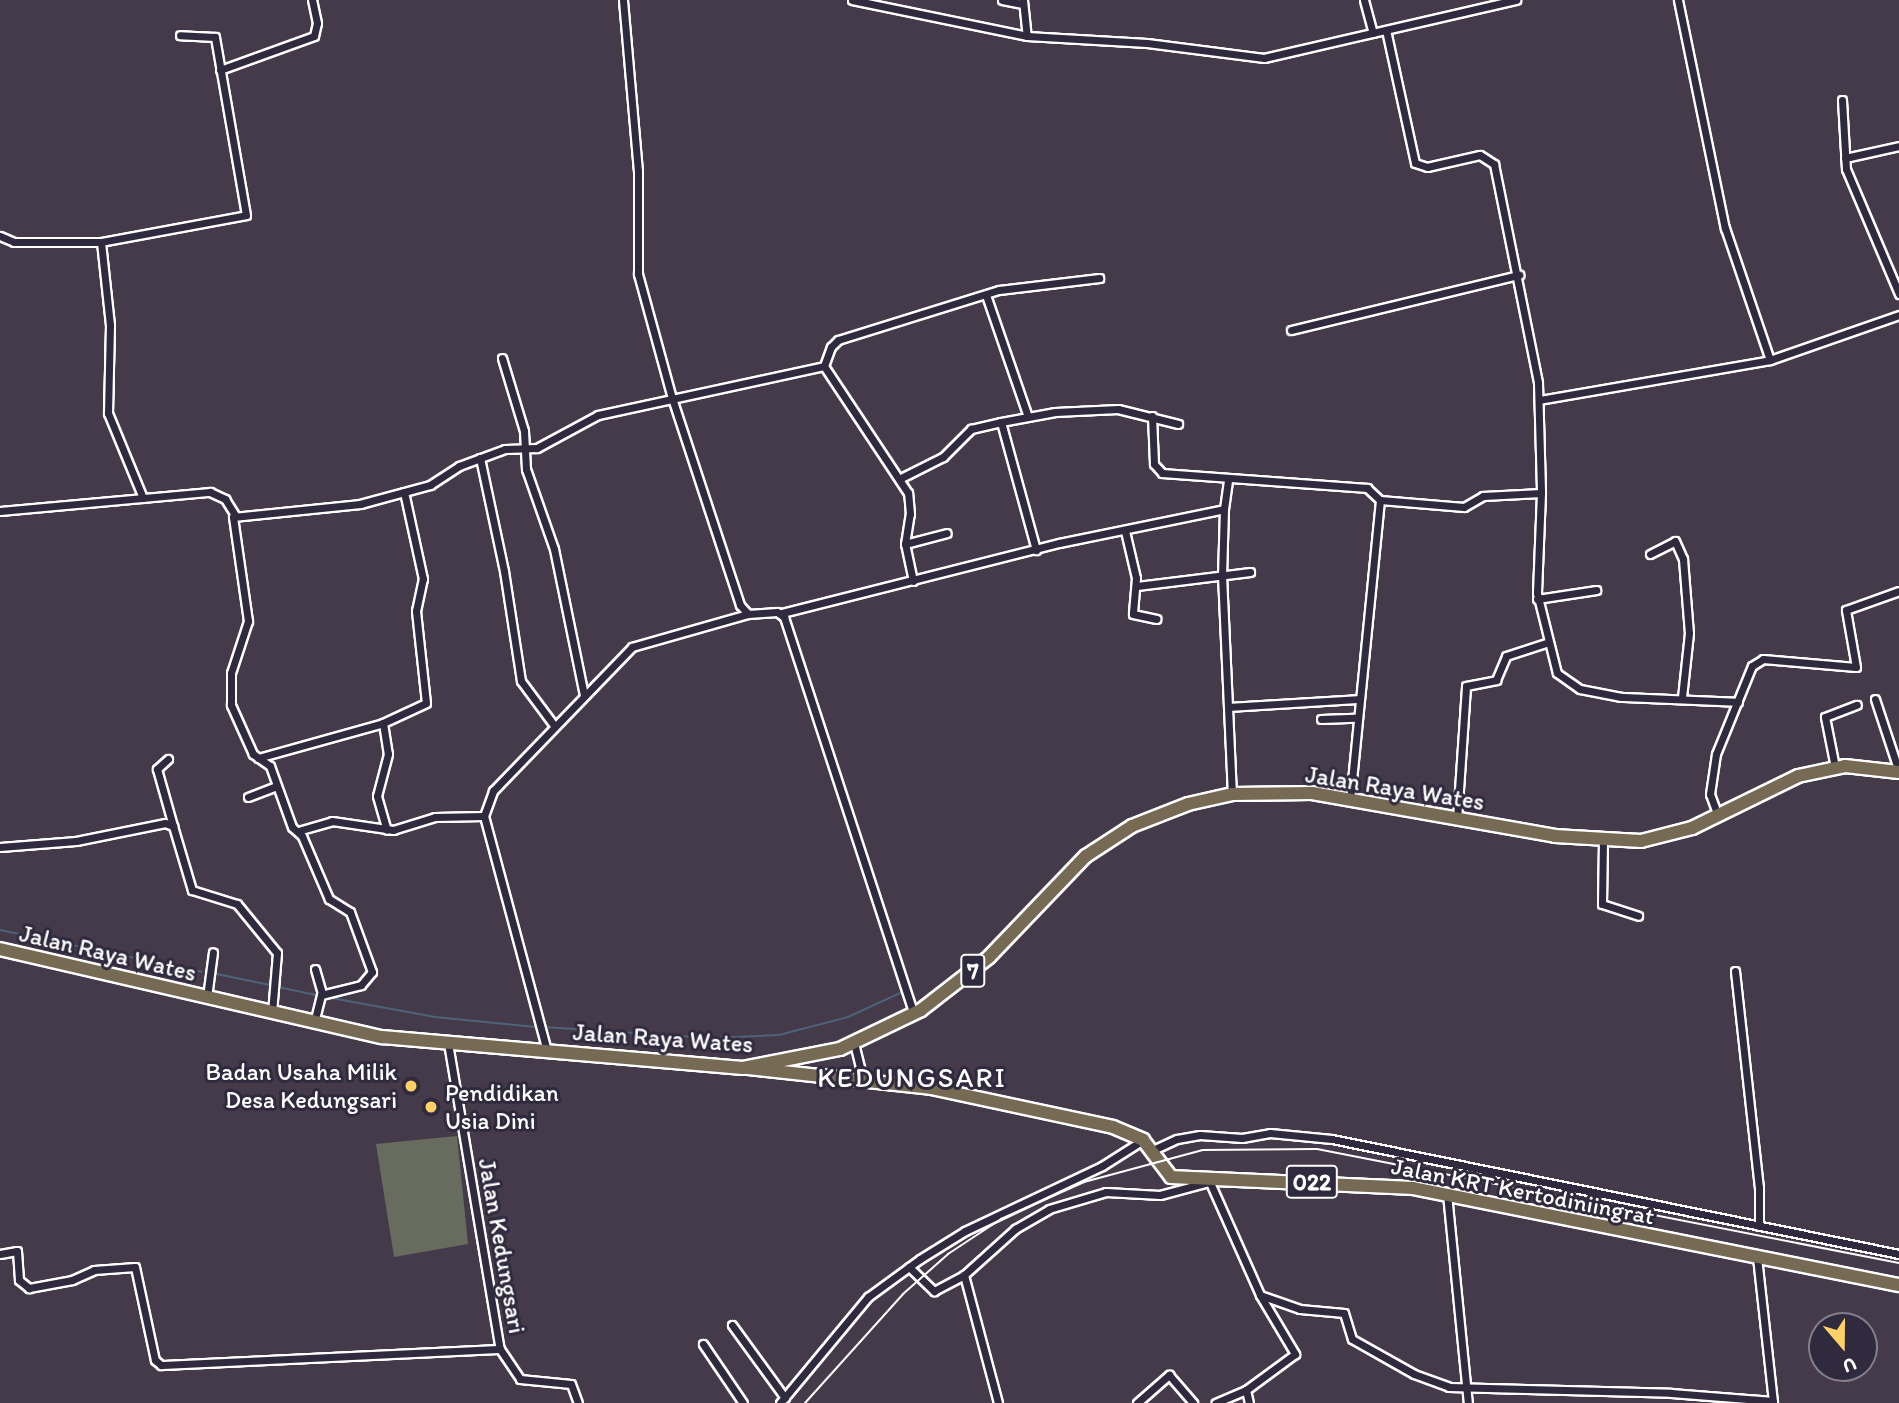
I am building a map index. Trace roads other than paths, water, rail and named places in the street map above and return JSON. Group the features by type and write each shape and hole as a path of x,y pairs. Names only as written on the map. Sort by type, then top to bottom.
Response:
{"main road":[{"name":"Jalan Raya Wates","path":"0,949 314,1024 448,1042 743,1068 854,1044 914,1014 989,957 1094,850 1153,816 1232,794 1278,791 1350,798 1457,819 1603,840 1666,837 1718,816 1798,776 1835,768 1899,772"},
{"path":"743,1068 864,1084 931,1088 1113,1127 1148,1145"},
{"name":"Jalan KRT Kertodiniingrat","path":"1148,1145 1171,1177 1388,1185 1447,1194 1899,1285"}],"street":[{"path":"220,70 314,36 317,23 312,0"},
{"path":"623,0 638,172 638,274 672,398 740,605 748,614"},
{"path":"852,0 887,10 1027,36 1147,43 1264,58 1516,0"},
{"path":"887,10 888,0"},
{"path":"1002,0 1023,2 1027,36"},
{"path":"1364,0 1373,33"},
{"path":"1678,0 1725,228 1770,360"},
{"path":"1386,30 1411,159 1427,167 1480,155 1492,159 1519,275 1539,400 1541,493 1537,599 1546,643 1557,673 1580,689 1621,697 1682,697 1738,702"},
{"path":"0,236 14,242 101,242 246,215 214,36 180,35"},
{"path":"1842,100 1844,158 1899,295"},
{"path":"1844,158 1899,146"},
{"path":"101,242 110,325 108,413 143,498"},
{"path":"1291,330 1519,275"},
{"path":"235,515 326,510 430,485 480,458 523,447 537,448 598,415 824,366 838,340 1017,286 1099,278"},
{"path":"986,295 1028,417"},
{"path":"1539,400 1770,360 1899,315"},
{"path":"502,358 524,431 526,468 554,550 584,695"},
{"path":"824,366 901,478 911,508 905,544 913,581"},
{"path":"901,478 943,457 971,429 1001,422 1090,409 1152,416 1178,424"},
{"path":"1152,416 1159,471 1228,480 1367,488 1380,500 1465,507 1489,495 1541,493"},
{"path":"1001,422 1036,550"},
{"path":"480,458 504,571 521,681 553,724"},
{"path":"1228,480 1224,509 1222,575 1232,794"},
{"path":"257,758 383,723 417,711 427,700 416,611 423,579 404,492"},
{"path":"0,511 215,493 235,515"},
{"path":"1350,798 1357,699 1375,576 1380,500"},
{"path":"547,1051 484,816 498,780 553,724 641,642 748,614 782,613 1036,550 1224,509"},
{"path":"235,515 232,521 248,621 231,673 231,705 257,758 268,763 329,900 350,912 372,972 361,985 322,994"},
{"path":"1125,531 1137,586 1133,614 1156,619"},
{"path":"905,544 947,533"},
{"path":"1650,554 1675,541 1684,559 1689,633 1682,697"},
{"path":"1137,586 1251,572"},
{"path":"1537,599 1596,590"},
{"path":"1718,816 1711,779 1752,666 1759,660 1856,667 1846,610 1899,591"},
{"path":"782,613 914,1014"},
{"path":"1457,819 1465,688 1498,679 1506,656 1546,643"},
{"path":"1228,707 1357,699"},
{"path":"1875,699 1899,772"},
{"path":"1835,768 1825,717 1857,705"},
{"path":"1321,719 1356,718"},
{"path":"383,723 388,754 377,796 387,830"},
{"path":"168,759 157,769 191,890 237,904 277,953 272,1014"},
{"path":"247,797 277,786"},
{"path":"298,831 337,820 387,830 445,816 484,816"},
{"path":"0,847 76,841 165,823 173,826"},
{"path":"1603,840 1602,904 1638,916"},
{"path":"207,998 213,952"},
{"path":"314,1024 322,994 315,969"},
{"path":"1735,971 1759,1187 1759,1226"},
{"name":"Jalan Kedungsari","path":"448,1042 500,1349 520,1379 571,1384 578,1403"},
{"path":"854,1044 864,1084"},
{"path":"732,1325 782,1400 863,1302 909,1267 965,1231 1102,1166 1148,1145 1186,1137 1285,1133 1355,1142 1899,1254"},
{"path":"909,1267 934,1291 964,1275 1015,1229 1049,1209 1106,1192 1160,1195 1209,1180 1260,1295 1295,1354 1246,1390 1216,1403"},
{"path":"1447,1194 1468,1403"},
{"path":"0,1254 17,1251 19,1280 29,1288 65,1282 94,1270 135,1267 155,1360 161,1365 500,1349"},
{"path":"1260,1295 1300,1309 1344,1313 1348,1335 1364,1347 1435,1383 1468,1389 1671,1393 1773,1402 1758,1257"},
{"path":"964,1275 998,1403"},
{"path":"703,1344 743,1403"},
{"path":"1137,1403 1169,1375 1193,1403"},
{"path":"1246,1390 1249,1403"}],"waterway":[{"path":"0,930 202,972"},
{"path":"212,973 270,985"},
{"path":"278,987 317,995"},
{"path":"544,1027 711,1038 779,1035 848,1017 902,992"},
{"path":"326,997 435,1017 536,1027"}],"railway":[{"path":"805,1403 903,1294 948,1254 1001,1219 1084,1182 1203,1150 1317,1149 1899,1263"}],"place":[{"name":"Badan Usaha Milik Desa Kedungsari","path":"411,1086"},
{"name":"Pendidikan Usia Dini","path":"431,1107"}],"district":[{"name":"KEDUNGSARI","path":"912,1077"}]}
